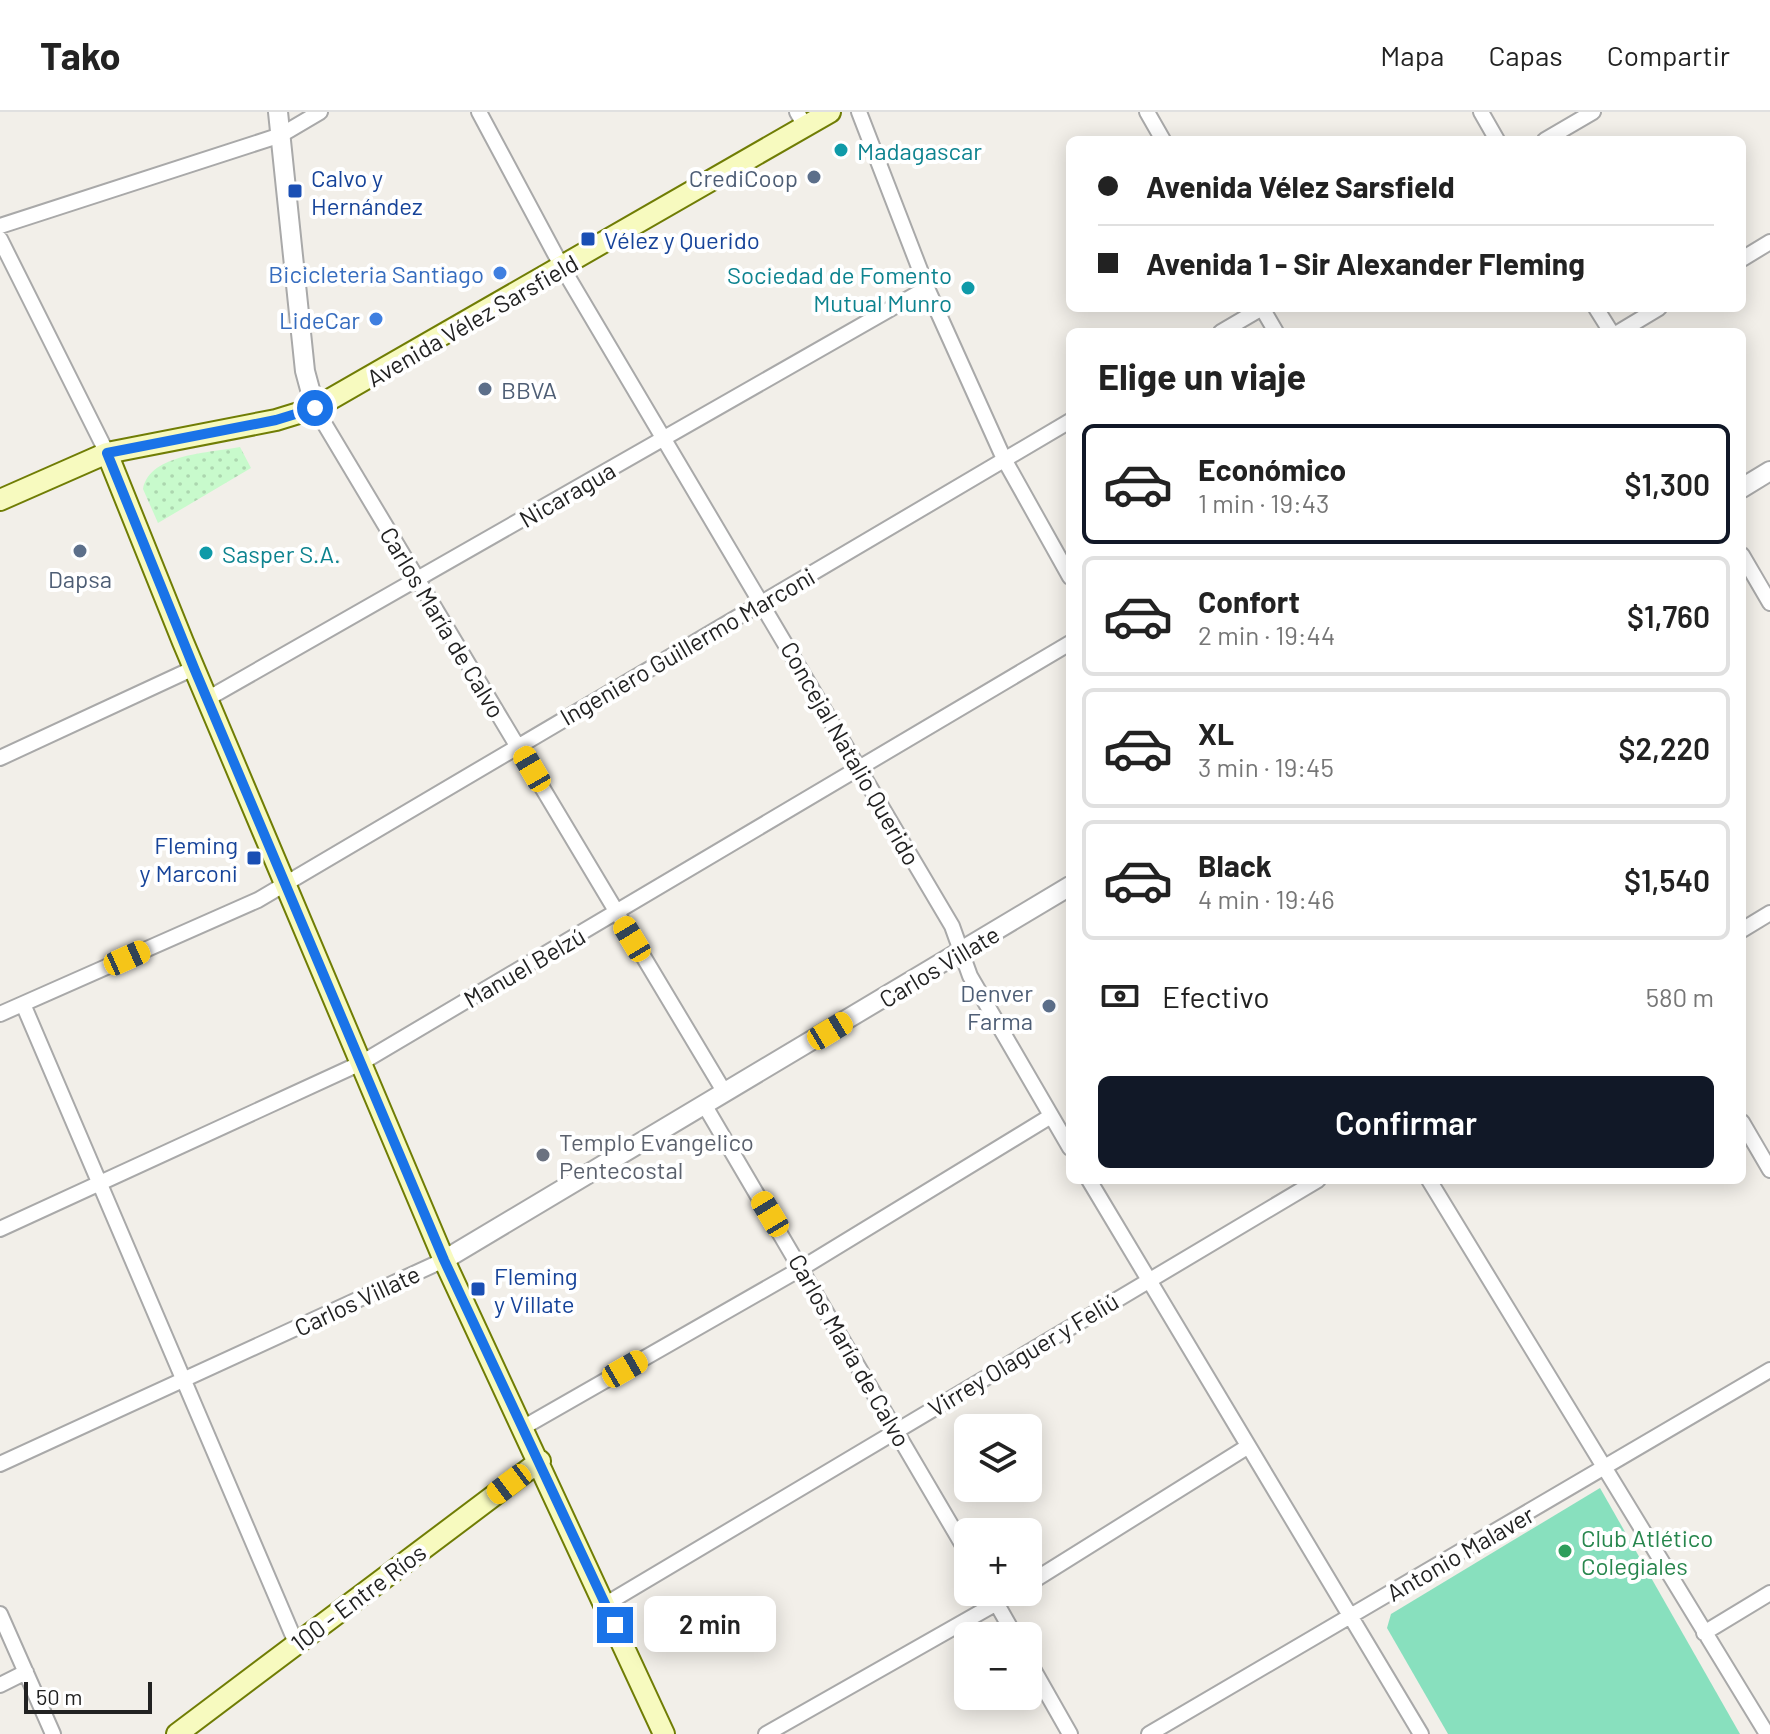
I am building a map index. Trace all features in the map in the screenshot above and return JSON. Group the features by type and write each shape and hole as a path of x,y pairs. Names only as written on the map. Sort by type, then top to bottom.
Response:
{"main road":[{"name":"Avenida Vélez Sarsfield","path":"0,500 107,453 276,420 315,408 562,267 801,119 830,112"},
{"path":"107,453 194,668 444,1260 540,1461 664,1734"},
{"name":"100 - Entre Ríos","path":"177,1734 540,1461"}],"street":[{"name":"Carlos María de Calvo","path":"278,112 305,371 315,408 725,1093"},
{"path":"0,226 281,135 320,112"},
{"name":"Concejal Natalio Querido","path":"479,112 562,267 763,601 952,926 960,953 1066,1141"},
{"path":"859,112 927,288 1004,459 1066,570"},
{"path":"1147,112 1161,136"},
{"path":"1481,112 1495,136"},
{"path":"1552,136 1593,112"},
{"path":"0,239 107,453"},
{"path":"1746,257 1770,242"},
{"name":"Nicaragua","path":"207,699 927,288"},
{"path":"1228,328 1255,312"},
{"path":"1626,328 1652,312"},
{"name":"Ingeniero Guillermo Marconi","path":"0,1014 258,900 1066,423"},
{"path":"1746,486 1770,471"},
{"path":"1746,562 1770,603"},
{"name":"Manuel Belzú","path":"0,1229 361,1063 1066,645"},
{"path":"0,758 194,668"},
{"name":"Carlos Villate","path":"0,1464 444,1260 1066,888"},
{"path":"1746,928 1770,913"},
{"path":"23,1004 296,1643"},
{"name":"Carlos María de Calvo","path":"705,1106 954,1529"},
{"path":"524,1427 802,1268 1051,1116"},
{"path":"1746,1129 1770,1170"},
{"path":"1091,1184 1421,1734"},
{"name":"Virrey Olaguer y Feliú","path":"606,1604 1311,1184"},
{"path":"1431,1184 1767,1734"},
{"name":"Antonio Malaver","path":"1149,1734 1770,1370"},
{"path":"1042,1575 1247,1447"},
{"path":"1704,1633 1770,1593"},
{"path":"766,1734 980,1606"},
{"path":"0,1614 53,1734"},
{"path":"0,1685 26,1672"},
{"path":"1042,1685 1070,1734"}],"green space":[{"path":"240,447 251,468 158,523 143,489 148,477 157,468 169,461 198,453"},
{"name":"Club Atlético Colegiales","path":"1600,1488 1740,1734 1448,1734 1387,1628 1391,1614"}],"place":[{"name":"Madagascar","path":"841,150"},
{"name":"CrediCoop","path":"814,177"},
{"name":"Calvo y Hernández","path":"295,191"},
{"name":"Vélez y Querido","path":"588,239"},
{"name":"Bicicleteria Santiago","path":"500,273"},
{"name":"Sociedad de Fomento Mutual Munro","path":"968,288"},
{"name":"LideCar","path":"376,319"},
{"name":"BBVA","path":"485,389"},
{"name":"Dapsa","path":"80,551"},
{"name":"Sasper S.A.","path":"206,553"},
{"name":"Fleming y Marconi","path":"254,858"},
{"name":"Denver Farma","path":"1049,1006"},
{"name":"Templo Evangelico Pentecostal","path":"543,1155"},
{"name":"Fleming y Villate","path":"478,1289"},
{"name":"Club Atlético Colegiales","path":"1565,1551"}],"route":[{"path":"315,408 276,420 107,453 194,668 444,1260 615,1625"}]}
